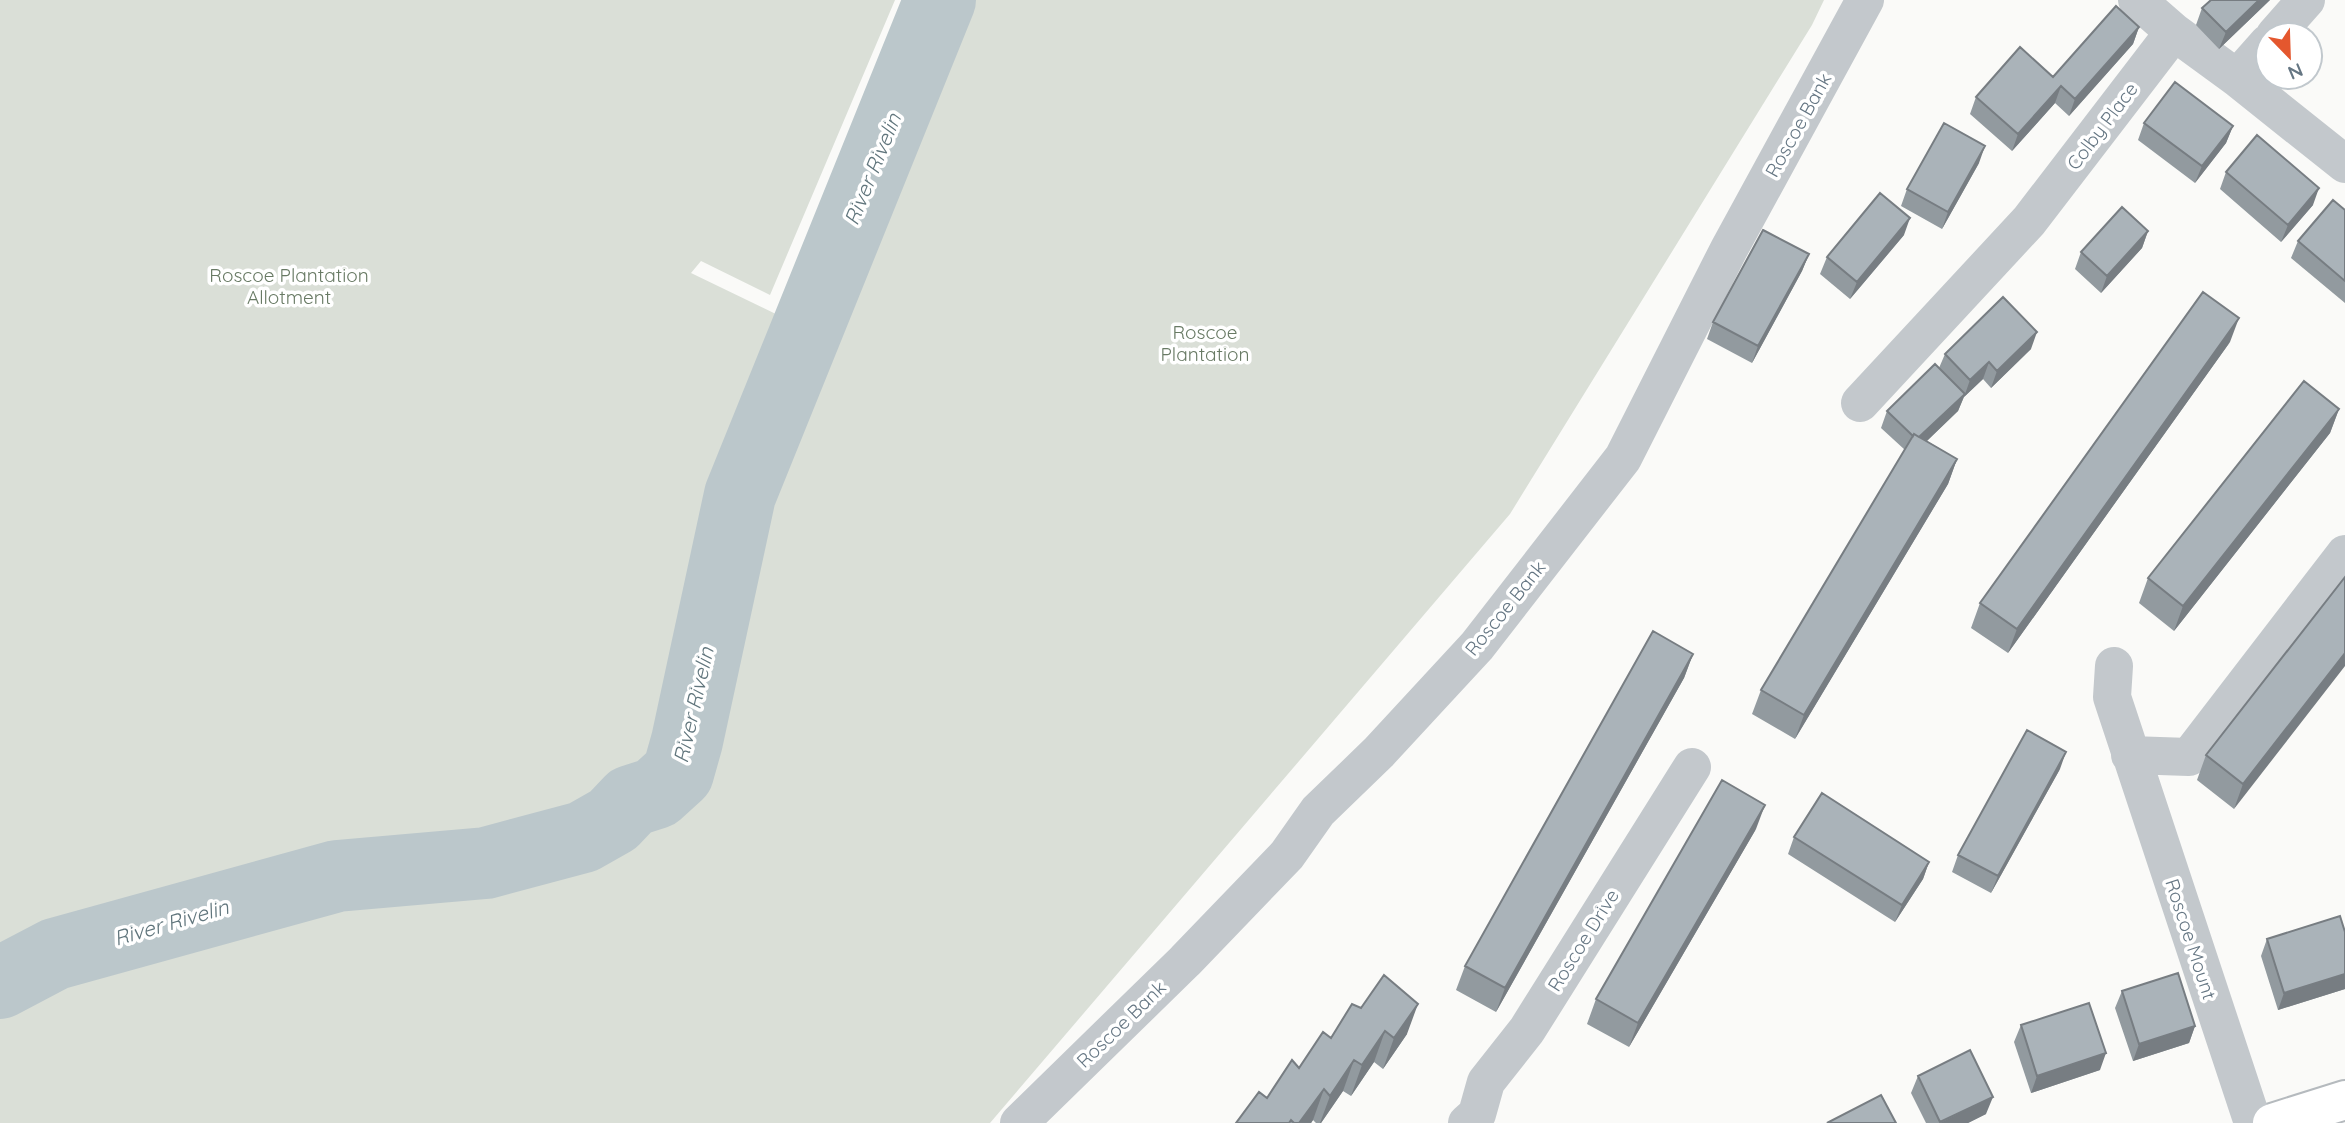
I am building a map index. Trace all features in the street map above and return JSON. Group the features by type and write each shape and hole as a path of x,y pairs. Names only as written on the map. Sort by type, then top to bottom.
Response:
{"main road":[{"path":"2272,1123 2345,1100"}],"street":[{"name":"Roscoe Bank","path":"1019,1123 1185,961 1287,855 1318,811 1379,752 1477,646 1623,458 1729,249 1865,0"},
{"path":"2137,0 2174,32 2345,164"},
{"path":"2287,21 2306,0"},
{"name":"Colby Place","path":"1860,402 2029,220 2174,32"},
{"path":"2237,78 2254,59"},
{"path":"2130,755 2189,757 2345,554"},
{"name":"Roscoe Mount","path":"2114,666 2112,697 2253,1123"},
{"name":"Roscoe Drive","path":"1475,1120 1486,1082 1527,1030 1692,766"}],"green space":[{"name":"Roscoe Plantation Allotment","path":"0,0 895,0 770,295 701,261 691,273 782,317 714,491 688,648 653,778 594,811 572,830 458,853 325,858 141,899 28,940 0,958"},
{"name":"Roscoe Plantation","path":"973,0 1824,0 1812,25 1510,514 990,1123 0,1123 0,1004 55,970 343,892 487,886 610,846 688,789 773,476 921,135"}],"building":[{"path":"2211,0 2259,0 2226,32 2202,8"},
{"path":"2116,6 2139,27 2075,99 2061,86 2018,134 1976,97 2020,47 2053,77"},
{"path":"2175,82 2233,126 2202,166 2144,123"},
{"path":"1944,123 1985,146 1948,212 1907,189"},
{"path":"2257,135 2319,188 2288,225 2226,172"},
{"path":"1880,193 1910,218 1857,282 1827,257"},
{"path":"2333,200 2345,210 2345,281 2298,241"},
{"path":"2122,207 2148,231 2107,276 2081,252"},
{"path":"1763,230 1809,254 1758,346 1713,322"},
{"path":"2203,292 2239,318 2017,629 1980,603"},
{"path":"2003,297 2037,332 1997,371 1989,362 1970,380 1945,354"},
{"path":"1935,364 1965,394 1919,437 1914,434 1913,436 1887,411"},
{"path":"2304,381 2339,409 2183,606 2148,578"},
{"path":"1914,434 1957,459 1804,715 1761,690"},
{"path":"2345,577 2345,653 2243,784 2206,755"},
{"path":"1653,631 1693,654 1505,988 1465,966"},
{"path":"2027,730 2066,752 1998,876 1958,855"},
{"path":"1722,780 1765,805 1638,1023 1596,999"},
{"path":"1822,793 1929,862 1902,905 1794,837"},
{"path":"2340,916 2345,932 2345,974 2284,993 2267,939"},
{"path":"2178,973 2195,1026 2139,1044 2122,991"},
{"path":"1384,975 1418,1004 1394,1038 1385,1031 1362,1065 1354,1060 1330,1096 1324,1089 1299,1123 1291,1120 1289,1123 1236,1123 1259,1092 1267,1098 1292,1060 1299,1068 1323,1032 1331,1038 1352,1004 1361,1008"},
{"path":"2089,1003 2106,1053 2037,1076 2021,1025"},
{"path":"1970,1050 1993,1097 1940,1122 1918,1076"},
{"path":"1881,1095 1896,1123 1827,1123"}],"waterway":[{"name":"River Rivelin","path":"0,983 55,954 337,876 486,863 583,837 613,820 631,801 656,793 678,773 740,495 940,0"}]}
